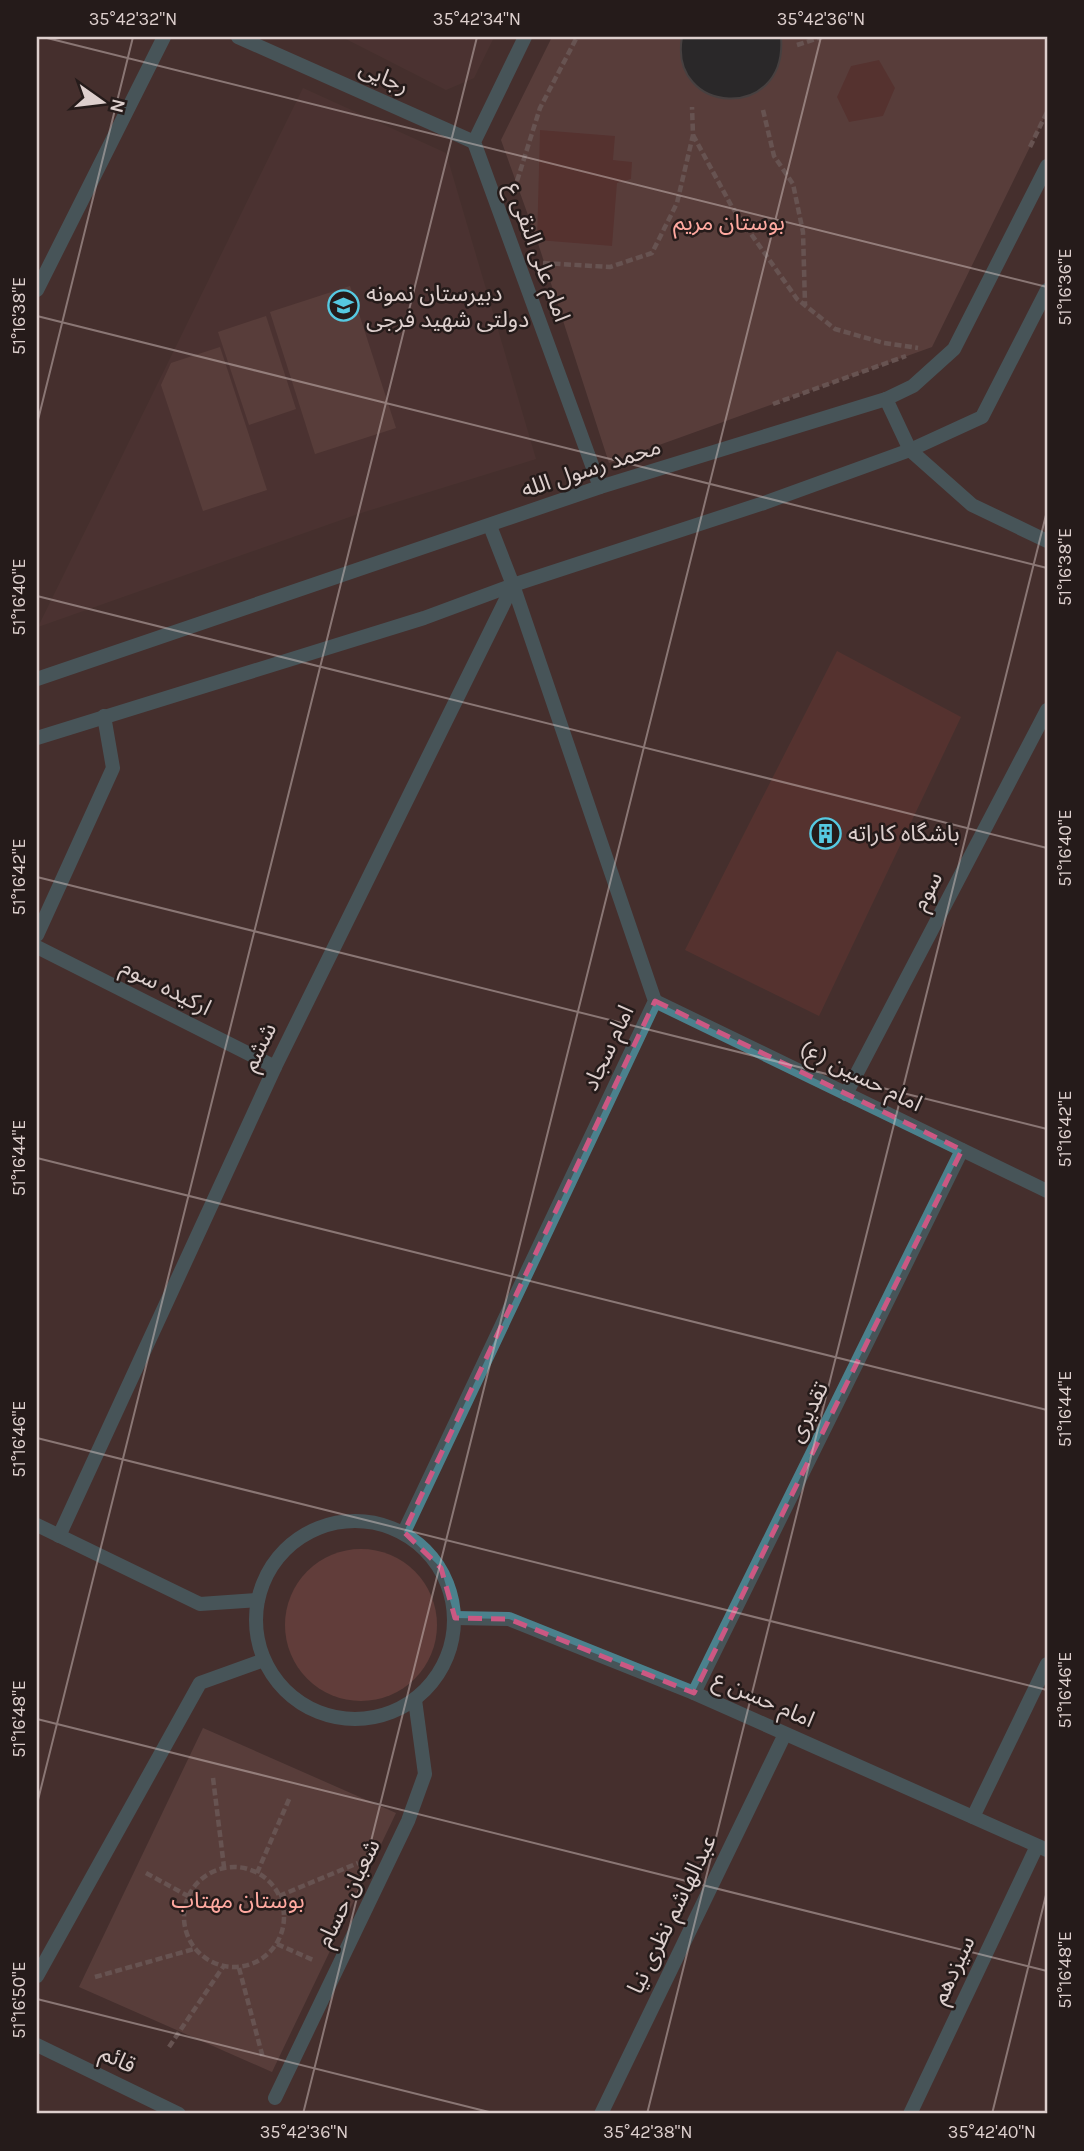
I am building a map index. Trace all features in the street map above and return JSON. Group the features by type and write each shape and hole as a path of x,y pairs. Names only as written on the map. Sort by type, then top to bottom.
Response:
{"street":[{"path":"37,290 164,37"},
{"name":"رجایی","path":"238,37 474,142"},
{"path":"474,142 525,37"},
{"name":"امام علی النقی ع","path":"474,142 600,486"},
{"name":"محمد رسول الله","path":"37,680 600,486 886,399 913,386 954,349 1047,166"},
{"path":"37,738 424,618 513,584 764,503 910,450 982,417 1047,290"},
{"path":"886,399 910,450 972,505 1047,541"},
{"name":"امام سجاد","path":"404,1532 655,1001 513,584 490,526"},
{"name":"ششم","path":"59,1536 275,1068 513,584"},
{"name":"سوم","path":"846,1094 1047,710"},
{"path":"37,934 113,768 104,716"},
{"name":"ارکیده سوم","path":"37,947 275,1068"},
{"name":"امام حسین (ع)","path":"655,1001 1047,1191"},
{"name":"تقدیری","path":"694,1693 962,1150"},
{"path":"344,1520 375,1521 404,1532 425,1548 441,1568 452,1592 455,1618 451,1649 436,1678 415,1700 388,1714 359,1719 330,1717 302,1704 280,1685 264,1660 256,1630 258,1600 269,1571 288,1546 314,1528 344,1520"},
{"path":"37,1525 200,1604 258,1600"},
{"name":"امام حسن ع","path":"455,1618 509,1619 694,1693 1042,1848"},
{"path":"37,1976 200,1683 264,1660"},
{"path":"973,1817 1047,1664"},
{"name":"شعبان حسام","path":"275,2098 394,1848 425,1774 415,1700"},
{"name":"عبدالهاشم نظری نیا","path":"601,2114 785,1734"},
{"name":"سیزدهم","path":"910,2114 1042,1848"},
{"name":"قائم","path":"37,2045 179,2114"}],"path":[{"path":"512,173 516,184 540,108 577,37"},
{"path":"797,45 822,37"},
{"path":"546,275 542,263 610,267 652,253 677,203 694,135 692,107"},
{"path":"764,110 774,156 793,184 803,232 805,305"},
{"path":"1029,149 1047,112"},
{"path":"694,135 732,207 797,299 835,329 884,342 926,349 761,408"},
{"path":"213,1778 224,1868"},
{"path":"257,1873 290,1797"},
{"path":"279,1896 394,1848"},
{"path":"241,1867 257,1873 270,1882 279,1896 283,1928 276,1944 254,1964 239,1968 223,1967 207,1960 194,1949 187,1937 184,1909 188,1896 197,1883 209,1873 224,1868 241,1867"},
{"path":"146,1873 188,1896"},
{"path":"276,1944 336,1970"},
{"path":"96,1977 194,1949"},
{"path":"169,2047 223,1967"},
{"path":"239,1968 264,2058"}],"highlighted area":[{"path":"655,1001 962,1150 694,1693 509,1619 455,1618 441,1568 404,1532"}],"shaded area":[{"path":"342,37 494,37 474,78 446,90"},
{"name":"دبیرستان نمونه دولتی شهید فرجی","path":"303,88 446,153 536,459 361,513 38,627"},
{"path":"361,1549 390,1555 415,1571 431,1596 437,1625 431,1654 415,1679 390,1695 361,1701 332,1695 307,1679 291,1654 285,1625 291,1596 307,1571 332,1555"}],"green space":[{"name":"بوستان مریم","path":"552,37 1047,37 1047,112 932,347 609,463 537,240 501,140"},
{"path":"350,286 396,428 315,454 270,312"},
{"path":"266,316 296,409 249,425 218,332"},
{"path":"220,347 267,490 203,511 161,385 171,363"},
{"name":"بوستان مهتاب","path":"203,1728 396,1813 272,2072 79,1987"}],"water":[{"path":"682,37 781,37 778,65 767,84 749,95 729,98 709,94 693,82 683,63"}],"building":[{"path":"879,60 895,88 883,116 849,122 837,97 851,66"},
{"path":"540,130 615,136 613,160 632,162 631,179 617,183 612,246 537,240"},
{"name":"باشگاه کاراته","path":"837,651 961,717 819,1016 685,950"}],"place":[{"name":"دبیرستان نمونه دولتی شهید فرجی","path":"343,306"},
{"name":"باشگاه کاراته","path":"825,833"}]}
